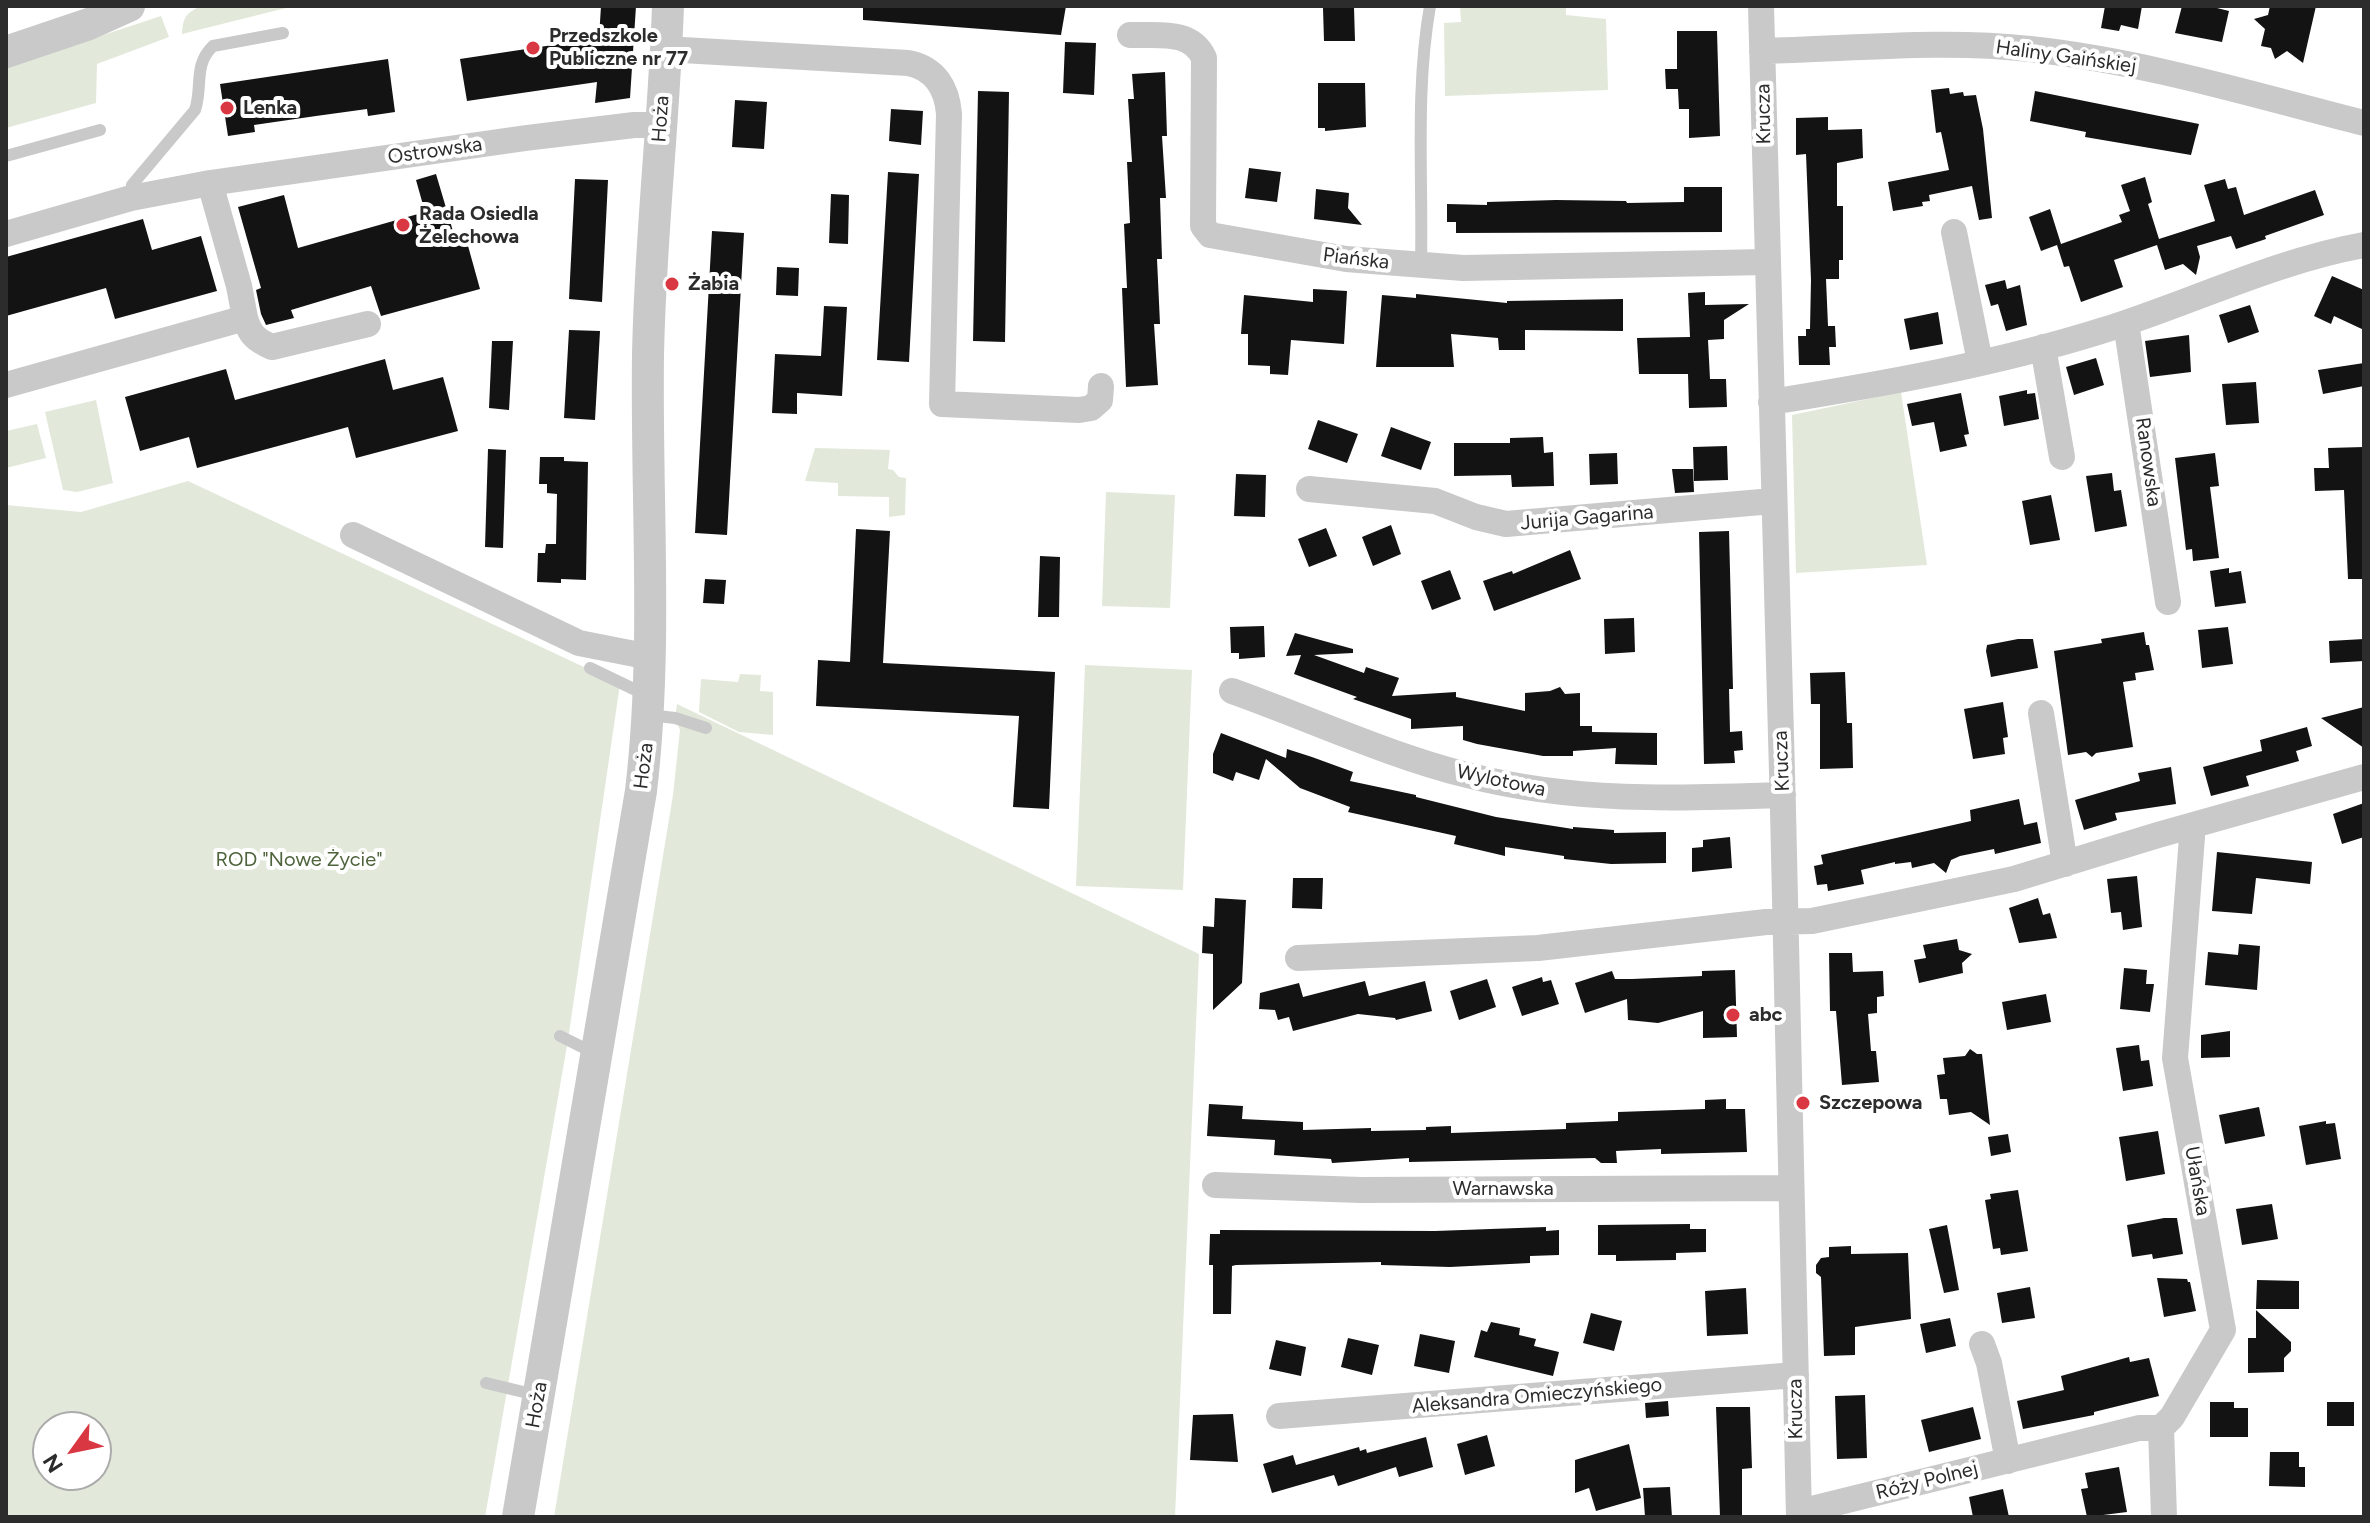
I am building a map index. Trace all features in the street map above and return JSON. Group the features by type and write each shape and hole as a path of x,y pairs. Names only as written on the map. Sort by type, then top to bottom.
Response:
{"street":[{"path":"6,52 89,24 129,6"},
{"name":"Hoża","path":"518,1517 641,791 650,657 648,356 668,6"},
{"name":"Krucza","path":"1761,6 1799,1514"},
{"name":"Piańska","path":"1130,35 1188,39 1199,47 1204,58 1203,226 1210,235 1346,259 1499,269 1767,262"},
{"name":"Haliny Gaińskiej","path":"1762,51 1933,45 2041,50 2170,74 2364,123"},
{"path":"665,49 908,63 929,71 943,87 949,114 942,404 1079,410 1091,408 1100,400 1101,386"},
{"name":"Ostrowska","path":"6,234 131,198 210,183 526,138 634,125 661,125"},
{"path":"210,183 249,332 258,341 272,347 368,324"},
{"path":"1954,232 1980,362"},
{"path":"1771,402 2043,347 2126,323 2290,265 2364,245"},
{"path":"6,385 245,318"},
{"name":"Ranowska","path":"2126,323 2168,602"},
{"path":"2043,347 2062,457"},
{"name":"Jurija Gagarina","path":"1309,489 1435,501 1476,517 1506,524 1773,501"},
{"path":"353,535 569,639 599,649 650,657"},
{"name":"Wylotowa","path":"1232,691 1430,765 1507,784 1576,795 1627,798 1783,795"},
{"path":"2041,713 2065,864"},
{"path":"1298,958 1538,948 1784,921 1812,921 2014,879 2364,777"},
{"name":"Ułańska","path":"2161,1428 2172,1417 2223,1330 2175,1058 2192,837 2190,827"},
{"name":"Warnawska","path":"1215,1185 1361,1190 1790,1188"},
{"path":"1982,1344 1989,1363 2008,1461"},
{"name":"Aleksandra Omieczyńskiego","path":"1279,1416 1796,1375"},
{"name":"Róży Polnej","path":"1799,1514 2139,1428 2161,1428"},
{"path":"2161,1428 2164,1517"}],"lane":[{"path":"1421,265 1421,87 1430,6"},
{"path":"131,198 132,185 195,110 200,96 199,69 205,54 213,46 283,33"},
{"path":"6,156 100,130"},
{"path":"590,668 649,706 706,728"},
{"path":"560,1036 597,1055"},
{"path":"486,1383 539,1395"}],"green space":[{"path":"201,6 294,6 182,34 186,16"},
{"path":"1460,6 1566,6 1566,15 1606,19 1608,90 1445,96 1444,23 1461,22"},
{"path":"161,16 169,37 97,64 96,103 6,128 6,67"},
{"path":"1901,392 1927,565 1796,573 1792,415"},
{"path":"96,400 113,483 77,492 63,490 45,412"},
{"path":"37,424 46,458 6,468 6,431"},
{"path":"815,448 890,450 888,469 906,478 905,515 889,517 889,497 838,496 838,483 805,481"},
{"name":"ROD \"Nowe Życie\"","path":"188,481 620,684 568,1040 485,1517 6,1517 6,505 81,512"},
{"path":"1106,492 1175,495 1170,608 1102,606"},
{"path":"1085,665 1192,670 1183,890 1076,886"},
{"path":"740,674 761,675 760,691 773,692 773,735 739,732 699,712 701,679 738,682"},
{"path":"677,704 1199,954 1175,1517 554,1517 673,795 680,730 675,718"}],"building":[{"path":"601,6 636,6 630,98 595,103 597,82 467,101 460,59 599,38"},
{"path":"863,6 1066,6 1061,35 863,20"},
{"path":"2105,6 2142,6 2138,29 2121,25 2119,31 2101,28"},
{"path":"2182,6 2209,6 2229,11 2222,42 2175,33"},
{"path":"2270,6 2316,6 2303,63 2287,51 2275,59 2271,48 2261,46 2265,29 2254,19 2268,15"},
{"path":"1354,7 1355,41 1324,41 1323,8"},
{"path":"1677,31 1717,31 1720,136 1689,138 1689,109 1679,109 1678,89 1666,89 1665,69 1677,69"},
{"path":"1065,42 1096,43 1094,95 1063,93"},
{"path":"388,59 395,112 368,116 367,109 316,116 254,125 255,132 228,136 220,84"},
{"path":"1165,72 1167,136 1162,136 1166,198 1160,198 1162,259 1157,259 1160,324 1154,324 1158,385 1126,387 1122,288 1127,288 1124,224 1130,223 1127,162 1132,162 1128,99 1134,99 1132,74"},
{"path":"1318,83 1365,83 1366,127 1325,131 1325,128 1318,128"},
{"path":"1949,88 1950,94 1963,92 1964,96 1976,95 1983,129 1992,218 1979,220 1972,186 1929,195 1930,201 1922,202 1923,206 1893,211 1888,182 1949,170 1941,132 1936,133 1931,90"},
{"path":"978,91 1009,92 1005,342 973,341"},
{"path":"2035,91 2199,124 2191,155 2085,137 2086,132 2030,121"},
{"path":"735,100 767,102 764,149 732,147"},
{"path":"891,109 923,111 921,145 889,141"},
{"path":"1828,117 1828,130 1862,129 1863,158 1837,163 1837,206 1843,206 1843,260 1839,260 1839,279 1826,279 1828,326 1835,326 1836,347 1829,347 1830,365 1799,365 1798,336 1806,336 1806,329 1810,329 1811,280 1806,154 1796,155 1796,118"},
{"path":"1249,168 1281,172 1277,202 1245,198"},
{"path":"888,172 919,174 909,362 877,360"},
{"path":"436,174 455,238 465,235 480,289 381,316 371,286 291,310 294,318 266,325 256,290 261,288 238,207 284,195 298,248 425,212 416,180"},
{"path":"2145,177 2152,202 2148,204 2159,239 2215,221 2204,185 2225,179 2228,189 2236,187 2244,215 2315,190 2324,215 2236,249 2231,236 2197,246 2200,257 2196,275 2183,264 2165,270 2157,245 2114,260 2123,287 2081,302 2069,266 2064,267 2057,245 2041,251 2029,217 2050,209 2061,244 2122,222 2119,215 2130,211 2121,185"},
{"path":"575,179 608,180 602,302 569,299"},
{"path":"1684,187 1722,187 1722,232 1456,233 1456,222 1447,222 1447,204 1487,205 1487,202 1556,200 1684,202"},
{"path":"1316,189 1349,193 1348,208 1362,225 1314,219"},
{"path":"831,194 849,195 848,244 829,243"},
{"path":"143,219 152,250 201,236 217,291 115,319 106,288 6,316 6,257"},
{"path":"712,231 744,233 727,535 695,533"},
{"path":"777,267 799,268 798,296 776,295"},
{"path":"2332,276 2364,290 2364,330 2334,316 2331,324 2314,316"},
{"path":"2005,280 2007,289 2020,285 2027,325 2006,331 1998,304 1991,306 1985,285"},
{"path":"1313,289 1347,291 1344,344 1291,340 1288,375 1270,374 1270,366 1248,365 1248,334 1241,334 1244,295 1313,302"},
{"path":"1705,292 1705,305 1749,304 1724,320 1724,339 1708,340 1710,379 1726,379 1727,407 1689,408 1688,374 1639,374 1637,338 1690,337 1688,293"},
{"path":"1416,294 1507,303 1623,299 1623,331 1525,330 1525,350 1499,350 1498,338 1451,334 1454,367 1376,367 1382,295 1416,298"},
{"path":"2250,305 2259,332 2228,343 2219,315"},
{"path":"824,306 847,307 842,396 797,393 797,414 772,413 775,354 821,356"},
{"path":"1938,312 1943,344 1910,350 1904,319"},
{"path":"569,330 600,331 595,420 564,418"},
{"path":"2189,335 2191,372 2150,377 2145,341"},
{"path":"492,341 513,341 509,410 489,408"},
{"path":"2096,358 2104,385 2074,395 2066,367"},
{"path":"385,359 393,390 443,377 458,431 356,458 348,427 197,468 189,437 140,451 125,397 226,369 235,400"},
{"path":"2364,363 2364,386 2323,394 2318,370"},
{"path":"2256,382 2259,423 2226,425 2222,384"},
{"path":"2027,390 2027,394 2035,393 2039,419 2004,426 1999,396"},
{"path":"1961,393 1969,434 1964,435 1967,446 1940,452 1934,422 1912,426 1907,404"},
{"path":"1318,420 1358,434 1347,463 1308,449"},
{"path":"1391,427 1431,442 1421,470 1381,456"},
{"path":"1543,437 1544,453 1553,452 1554,486 1512,487 1511,475 1454,476 1454,443 1510,443 1510,438"},
{"path":"1727,446 1728,480 1694,481 1693,447"},
{"path":"2364,447 2364,579 2348,579 2344,490 2315,491 2314,468 2329,468 2328,448"},
{"path":"488,449 506,450 503,548 485,547"},
{"path":"1617,453 1618,484 1590,485 1589,454"},
{"path":"2215,453 2219,486 2210,487 2219,558 2193,561 2192,549 2186,550 2175,458"},
{"path":"540,457 564,457 564,461 588,462 586,580 537,582 538,553 545,553 546,544 556,544 557,494 547,493 547,484 539,484"},
{"path":"1672,469 1693,469 1694,492 1675,493"},
{"path":"2112,473 2114,491 2121,490 2127,526 2095,532 2086,476"},
{"path":"1236,474 1266,475 1265,517 1234,516"},
{"path":"2051,495 2060,540 2030,545 2022,501"},
{"path":"1391,525 1401,554 1373,566 1362,537"},
{"path":"1326,528 1337,556 1309,567 1298,539"},
{"path":"856,529 890,531 883,663 1055,672 1049,809 1013,807 1019,716 816,706 818,660 850,662"},
{"path":"1729,531 1733,689 1729,689 1730,732 1742,731 1743,750 1734,751 1735,763 1704,764 1699,532"},
{"path":"1570,550 1581,579 1494,611 1483,581 1512,571 1513,574"},
{"path":"1040,556 1060,557 1059,617 1038,617"},
{"path":"2229,568 2229,573 2241,571 2246,603 2215,607 2210,571"},
{"path":"1450,570 1461,599 1432,610 1421,581"},
{"path":"705,579 726,580 724,604 703,603"},
{"path":"1634,618 1635,652 1605,654 1604,619"},
{"path":"1264,626 1265,657 1239,659 1239,653 1231,653 1230,627"},
{"path":"2228,627 2233,664 2202,668 2198,630"},
{"path":"2144,632 2154,670 2135,673 2136,680 2123,682 2133,747 2096,753 2092,757 2086,752 2068,755 2054,651"},
{"path":"1295,633 1353,649 1353,653 1314,655 1364,673 1366,667 1399,678 1392,696 1456,692 1456,697 1525,711 1525,693 1560,687 1565,694 1580,693 1580,726 1592,726 1592,732 1657,733 1657,765 1615,764 1616,748 1573,751 1573,756 1543,756 1463,740 1463,726 1411,729 1411,719 1294,674 1301,655 1286,656"},
{"path":"2033,639 2038,668 1991,677 1987,645"},
{"path":"2364,639 2364,661 2330,663 2329,641"},
{"path":"1845,672 1847,723 1852,723 1853,768 1820,769 1820,704 1811,704 1810,673"},
{"path":"2003,702 2008,737 2003,738 2005,754 1973,759 1964,709"},
{"path":"2364,707 2364,748 2321,718"},
{"path":"2307,727 2312,746 2296,751 2299,761 2246,776 2249,786 2211,796 2203,767 2262,751 2260,740"},
{"path":"1221,733 1286,758 1287,749 1353,772 1350,781 1496,817 1573,829 1614,830 1614,833 1666,832 1666,863 1611,864 1564,859 1564,856 1505,847 1505,856 1454,844 1456,836 1348,812 1350,807 1300,788 1266,759 1259,780 1236,772 1233,781 1213,773 1213,754"},
{"path":"2171,767 2176,804 2115,813 2117,820 2084,830 2075,800 2140,781 2138,773"},
{"path":"2019,799 2024,825 2037,822 2041,843 1995,854 1994,849 1960,856 1951,860 1946,873 1934,863 1912,868 1911,862 1895,862 1861,870 1864,884 1828,891 1827,884 1817,885 1814,866 1823,864 1821,855 1971,821 1970,810"},
{"path":"2364,803 2364,837 2342,844 2333,814"},
{"path":"1730,837 1732,868 1692,872 1692,848 1703,847 1703,840"},
{"path":"2217,852 2312,862 2310,884 2256,878 2252,914 2212,911"},
{"path":"2137,876 2142,927 2123,930 2121,912 2111,913 2107,879"},
{"path":"1293,878 1323,878 1322,909 1292,908"},
{"path":"1215,898 1246,900 1242,983 1213,1010 1213,954 1202,953 1203,926 1214,927"},
{"path":"2038,898 2043,915 2050,913 2057,938 2019,943 2009,908"},
{"path":"1957,939 1959,950 1972,954 1962,963 1963,973 1919,983 1914,960 1926,958 1923,945"},
{"path":"2239,944 2260,946 2257,990 2205,985 2208,952 2238,955"},
{"path":"1829,953 1852,953 1853,972 1883,971 1884,996 1877,997 1877,1013 1868,1014 1871,1051 1876,1051 1879,1082 1842,1085 1836,1011 1830,1011"},
{"path":"2124,968 2147,970 2146,984 2154,984 2150,1012 2120,1009"},
{"path":"1735,970 1737,1037 1703,1038 1703,1011 1658,1023 1628,1020 1627,999 1585,1013 1575,983 1612,971 1615,979 1632,979 1702,976 1702,971"},
{"path":"1542,977 1543,982 1551,980 1559,1004 1522,1016 1512,987"},
{"path":"1487,979 1496,1007 1459,1020 1450,991"},
{"path":"1365,981 1369,996 1425,981 1432,1011 1396,1020 1358,1014 1293,1031 1289,1017 1278,1020 1275,1010 1259,1009 1260,993 1299,983 1303,997"},
{"path":"2046,994 2051,1022 2007,1030 2002,1002"},
{"path":"2230,1031 2230,1057 2201,1058 2201,1035"},
{"path":"2139,1045 2141,1061 2149,1060 2153,1086 2123,1091 2116,1048"},
{"path":"1970,1049 1982,1054 1990,1125 1971,1112 1949,1115 1947,1099 1940,1099 1937,1075 1945,1074 1943,1058 1965,1056"},
{"path":"1726,1099 1726,1109 1745,1109 1747,1152 1661,1154 1661,1149 1616,1151 1617,1163 1601,1163 1595,1158 1409,1162 1409,1158 1332,1163 1331,1159 1274,1155 1275,1140 1207,1136 1209,1104 1243,1106 1242,1119 1303,1122 1303,1130 1426,1130 1426,1127 1451,1126 1451,1133 1566,1129 1566,1123 1618,1121 1618,1112 1705,1109 1705,1100"},
{"path":"2259,1107 2265,1136 2225,1144 2219,1115"},
{"path":"2326,1121 2326,1124 2335,1123 2341,1159 2306,1165 2299,1126"},
{"path":"2158,1131 2165,1174 2126,1181 2119,1137"},
{"path":"2008,1134 2011,1152 1991,1156 1988,1137"},
{"path":"2018,1190 2028,1251 2001,1255 2000,1248 1993,1249 1985,1200 1991,1199 1990,1194"},
{"path":"2272,1204 2278,1239 2242,1245 2236,1209"},
{"path":"2177,1218 2183,1254 2153,1259 2152,1254 2132,1257 2127,1225"},
{"path":"1690,1224 1690,1229 1706,1229 1706,1252 1676,1253 1676,1260 1616,1261 1616,1255 1598,1255 1598,1225"},
{"path":"1947,1225 1959,1290 1944,1293 1929,1229"},
{"path":"1546,1227 1546,1231 1559,1230 1559,1255 1530,1256 1530,1263 1450,1267 1381,1265 1381,1262 1232,1266 1231,1314 1213,1314 1210,1234 1220,1234 1220,1230 1435,1231"},
{"path":"1851,1246 1851,1254 1908,1253 1911,1319 1855,1327 1855,1355 1824,1356 1821,1277 1816,1273 1816,1265 1821,1258 1829,1257 1829,1247"},
{"path":"2157,1278 2187,1279 2196,1311 2164,1317"},
{"path":"2257,1280 2299,1281 2299,1309 2256,1309"},
{"path":"2030,1287 2035,1318 2002,1323 1997,1293"},
{"path":"1746,1288 1748,1334 1707,1336 1705,1291"},
{"path":"2256,1310 2291,1342 2291,1351 2284,1358 2284,1372 2248,1373 2248,1338 2256,1338"},
{"path":"1591,1313 1622,1321 1614,1351 1583,1343"},
{"path":"1950,1318 1956,1346 1926,1353 1920,1324"},
{"path":"1491,1322 1520,1328 1519,1335 1536,1339 1534,1346 1559,1352 1553,1376 1474,1357 1481,1330 1487,1332"},
{"path":"1420,1334 1455,1341 1449,1373 1414,1366"},
{"path":"1348,1338 1379,1345 1372,1375 1341,1367"},
{"path":"1276,1340 1306,1347 1301,1376 1269,1369"},
{"path":"2129,1357 2130,1362 2149,1358 2159,1396 2094,1412 2094,1415 2023,1429 2017,1401 2064,1390 2061,1376"},
{"path":"1865,1395 1867,1458 1837,1459 1835,1396"},
{"path":"1668,1401 1669,1416 1646,1418 1645,1403"},
{"path":"2210,1402 2234,1402 2234,1408 2248,1408 2248,1437 2210,1437"},
{"path":"2327,1402 2354,1402 2354,1426 2327,1426"},
{"path":"1716,1407 1750,1407 1752,1468 1742,1469 1742,1517 1720,1517"},
{"path":"1973,1407 1981,1439 1929,1452 1921,1420"},
{"path":"1233,1414 1238,1462 1190,1460 1193,1415"},
{"path":"1487,1435 1495,1466 1465,1475 1457,1444"},
{"path":"1426,1437 1433,1467 1399,1477 1396,1467 1338,1486 1334,1475 1272,1493 1263,1464 1293,1455 1296,1465 1359,1447 1360,1451 1366,1449 1367,1453"},
{"path":"1629,1444 1641,1498 1596,1511 1589,1488 1575,1493 1575,1460"},
{"path":"2270,1452 2299,1452 2299,1467 2305,1467 2305,1487 2269,1486"},
{"path":"2119,1467 2127,1512 2087,1517 2081,1489 2088,1488 2085,1473"},
{"path":"1670,1487 1672,1517 1645,1517 1643,1488"},
{"path":"2003,1489 2009,1517 1973,1517 1969,1497"}],"place":[{"name":"Przedszkole Publiczne nr 77","path":"533,48"},
{"name":"Lenka","path":"227,108"},
{"name":"Rada Osiedla Żelechowa","path":"403,225"},
{"name":"Żabia","path":"672,284"},
{"name":"abc","path":"1733,1015"},
{"name":"Szczepowa","path":"1803,1103"}]}
